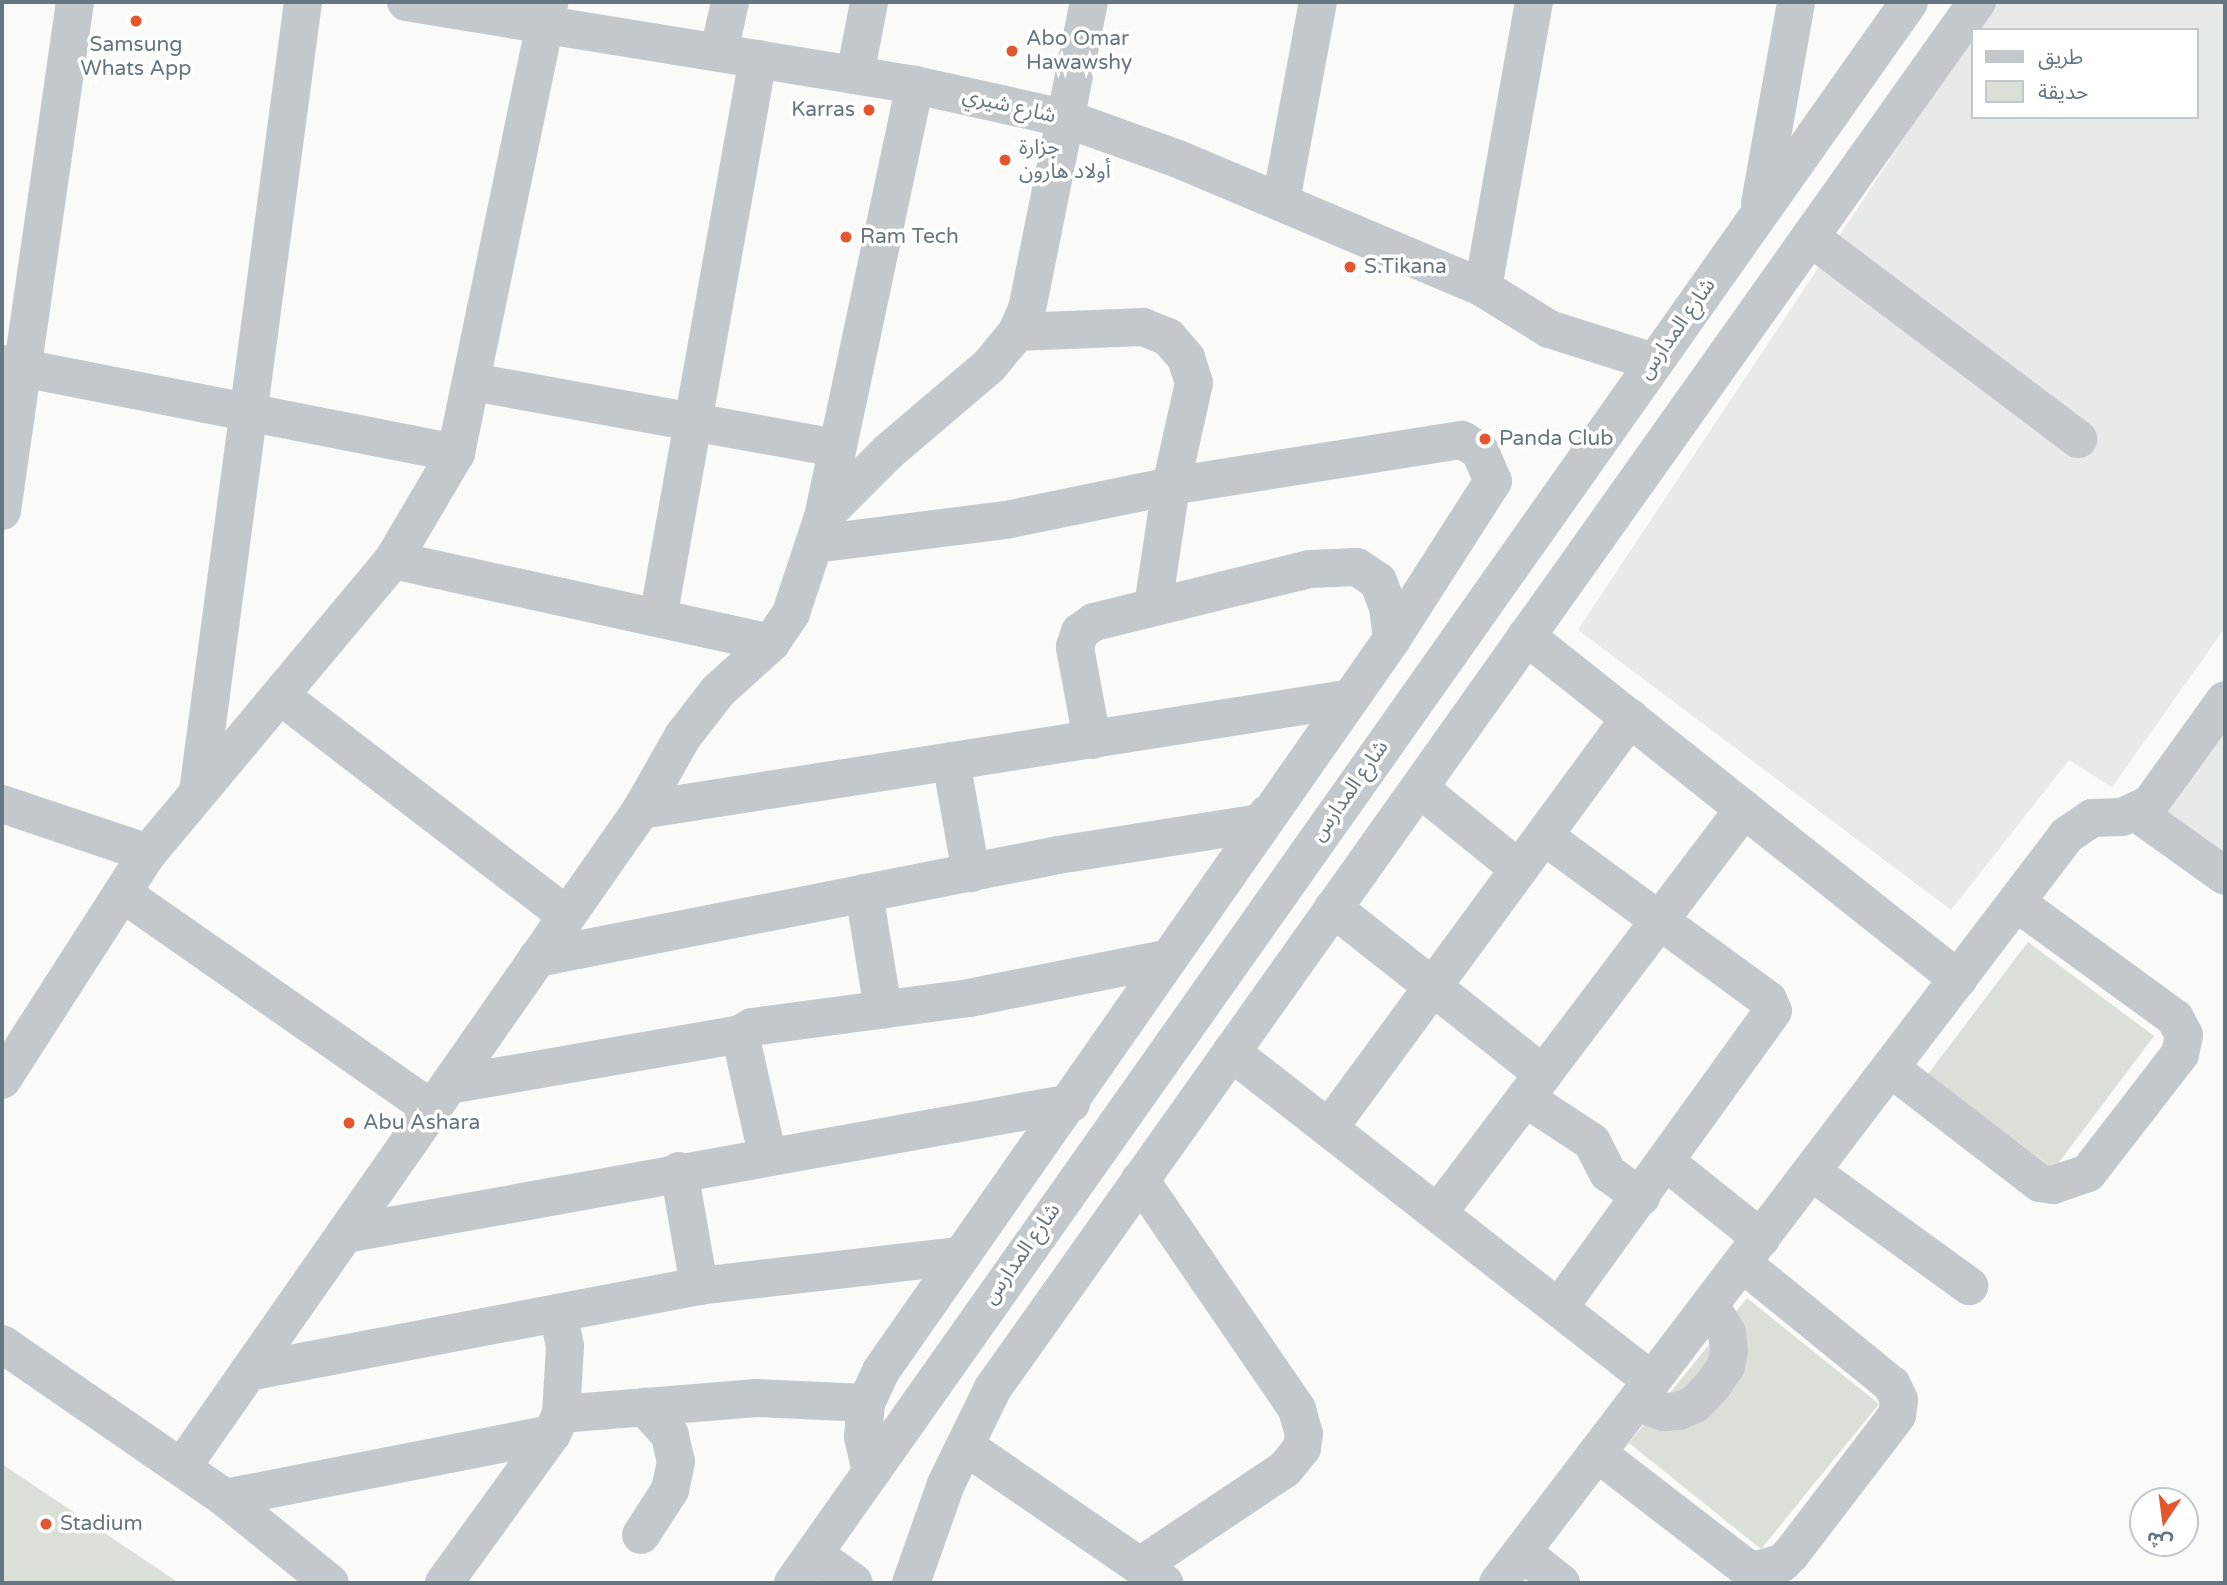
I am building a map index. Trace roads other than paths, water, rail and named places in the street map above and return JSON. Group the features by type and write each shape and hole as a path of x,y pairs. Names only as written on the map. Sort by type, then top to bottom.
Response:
{"street":[{"path":"2,511 14,366 75,2"},
{"path":"198,792 303,2"},
{"path":"719,52 730,2"},
{"path":"855,75 869,2"},
{"path":"819,530 888,452 989,366 1017,332 1027,309 1089,2"},
{"path":"1281,201 1318,2"},
{"path":"1483,288 1534,2"},
{"path":"1758,216 1796,2"},
{"name":"شارع المدارس","path":"804,1568 1909,2"},
{"path":"912,1583 946,1483 993,1388 1977,2"},
{"name":"شارع شيري","path":"416,3 547,13 719,52 915,85 1064,118 1281,201 1483,288 1549,329 1653,362"},
{"path":"2,1080 148,853 282,697 393,560 456,453 547,13"},
{"path":"658,618 758,59"},
{"path":"182,1467 641,810 704,709 771,643 791,614 819,530 915,85"},
{"path":"1810,237 2078,439"},
{"path":"1017,332 1143,327 1168,337 1186,358 1194,383 1171,486 1153,607"},
{"path":"14,366 456,453"},
{"path":"472,382 691,424 837,448"},
{"path":"819,530 1006,520 1171,486 1462,440 1472,444 1490,470 1493,481 1488,496 1447,549 1392,639 1164,959 1071,1103 958,1256 881,1371 866,1403 863,1437 871,1471"},
{"path":"393,560 771,643"},
{"path":"1092,740 1075,647 1080,632 1094,622 1310,569 1357,567 1378,581 1388,607 1392,639"},
{"path":"1526,636 1958,979"},
{"path":"282,697 566,915"},
{"path":"641,810 1347,699"},
{"path":"1499,1583 1958,979 2079,825 2092,818 2137,813 2155,798 2225,700"},
{"path":"1329,1128 1630,719"},
{"path":"951,761 971,873"},
{"path":"1419,788 1519,869"},
{"path":"2,804 148,853"},
{"path":"1438,1213 1744,809"},
{"path":"2137,813 2225,876"},
{"path":"537,958 864,893 1261,822 1267,814"},
{"path":"1544,835 1768,1000 1773,1011 1559,1308"},
{"path":"122,893 440,1097 740,1034 752,1027 969,998 1164,959"},
{"path":"864,893 883,1009"},
{"path":"1890,1068 2040,1183 2053,1185 2088,1173 2180,1054 2184,1035 2175,1018 2017,903"},
{"path":"1333,908 1432,986 1592,1142 1608,1173 1641,1197"},
{"path":"740,1034 767,1154"},
{"path":"1231,1052 1559,1308 1664,1412 1679,1411 1695,1404 1726,1366 1729,1350 1727,1333 1710,1305"},
{"path":"345,1234 767,1154 1071,1103"},
{"path":"1597,1453 1745,1567 1757,1570 1782,1563 1791,1554 1897,1415 1897,1392 1751,1251 1666,1162"},
{"path":"679,1171 699,1286"},
{"path":"1813,1173 1969,1286"},
{"path":"965,1446 1152,1575 1285,1469 1302,1448 1304,1434 1297,1409 1140,1181"},
{"path":"248,1372 699,1286 958,1256"},
{"path":"444,1583 556,1424 565,1346 558,1313"},
{"path":"2,1344 225,1498 330,1583"},
{"path":"225,1498 556,1424 645,1407 756,1398 866,1403"},
{"path":"641,1535 670,1490 676,1462 670,1435 645,1407"},
{"path":"1522,1552 1562,1583"},
{"path":"804,1568 854,1583"}],"place":[{"name":"Samsung Whats App","path":"136,21"},
{"name":"Abo Omar Hawawshy","path":"1012,51"},
{"name":"Karras","path":"869,110"},
{"name":"جزارة أولاد هارون","path":"1005,160"},
{"name":"Ram Tech","path":"846,237"},
{"name":"S.Tikana","path":"1350,267"},
{"name":"Panda Club","path":"1485,439"},
{"name":"Abu Ashara","path":"349,1123"},
{"name":"Stadium","path":"46,1524"}]}
